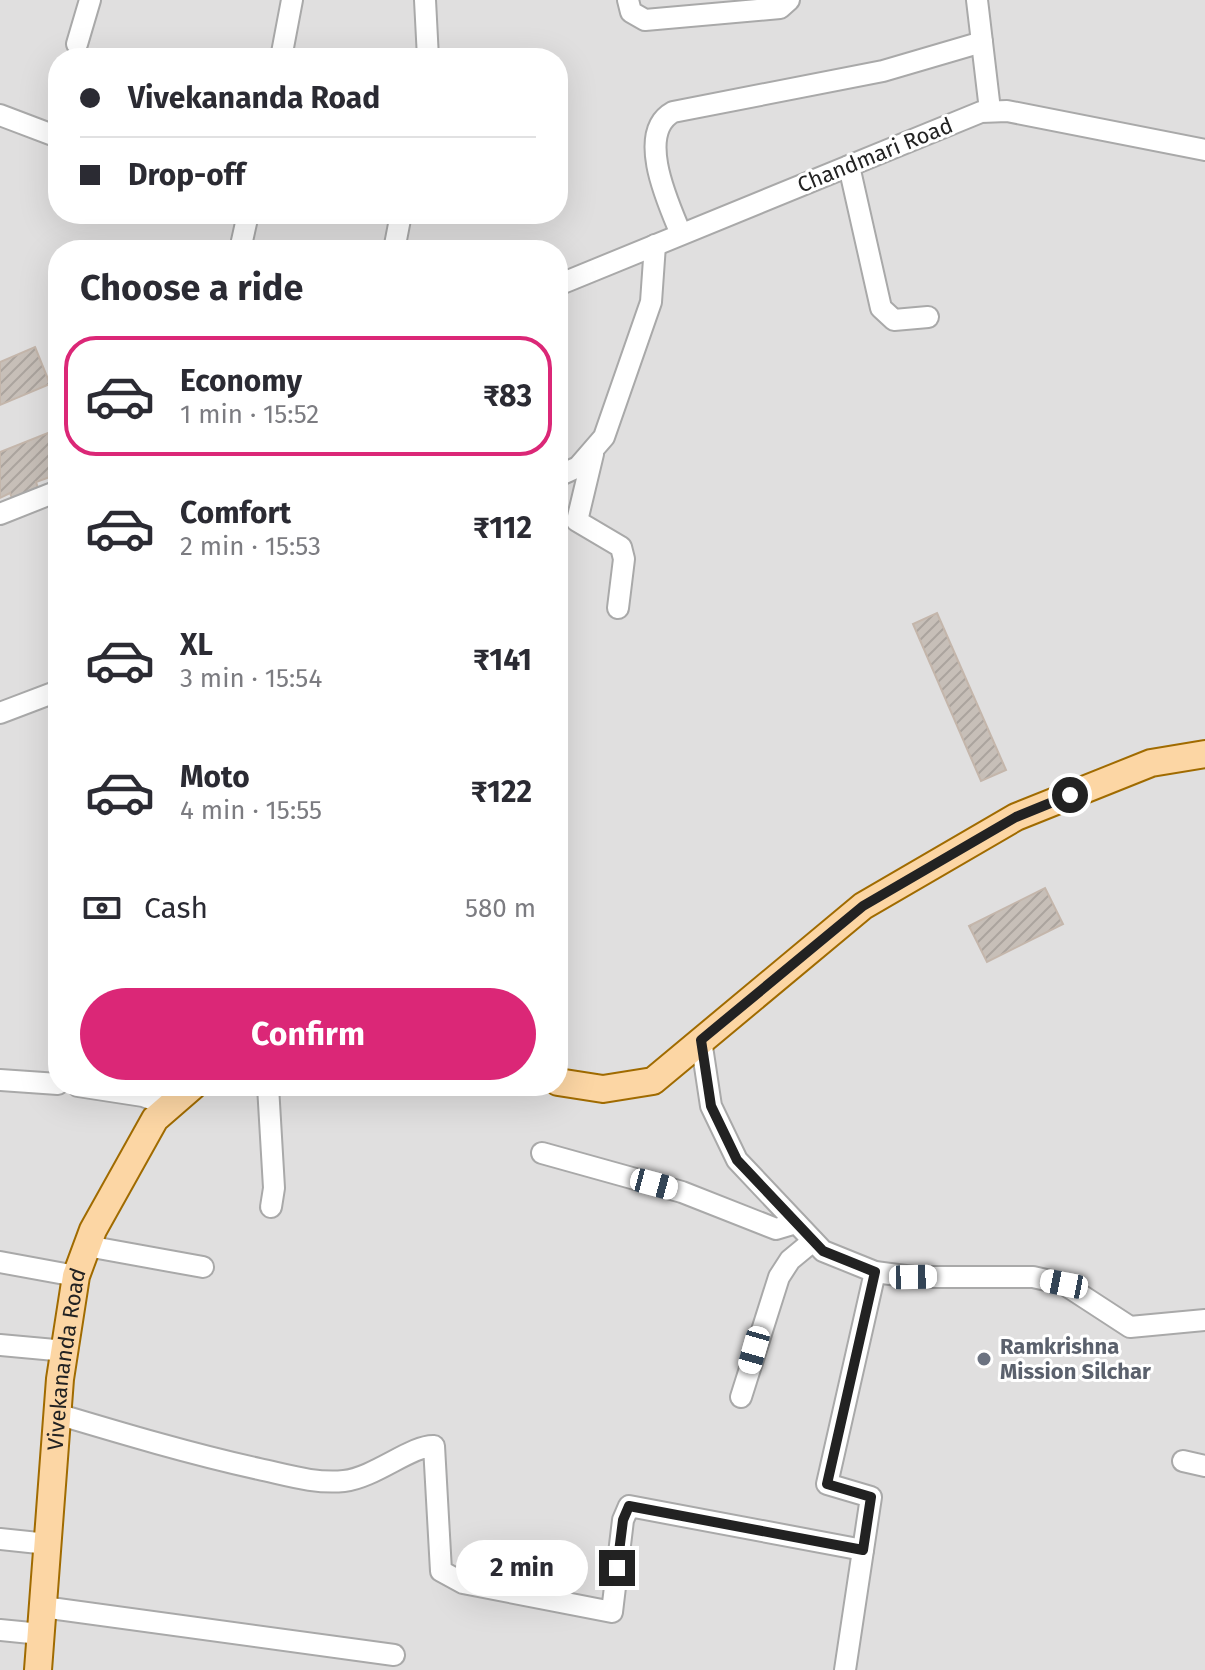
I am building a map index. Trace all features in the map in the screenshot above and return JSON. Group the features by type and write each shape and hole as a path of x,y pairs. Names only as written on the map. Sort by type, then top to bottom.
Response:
{"main road":[{"path":"568,1084 603,1089 653,1081 863,906 1016,817 1151,763 1205,754"},
{"name":"Vivekananda Road","path":"38,1670 57,1414 76,1276 87,1246 155,1119 182,1096"}],"street":[{"path":"77,44 90,0"},
{"path":"283,48 292,0"},
{"path":"425,0 427,48"},
{"path":"628,0 631,12 645,20 780,8 789,0"},
{"path":"977,0 990,110 1205,150"},
{"path":"681,234 664,192 657,159 656,134 664,117 673,112 883,71 982,42"},
{"name":"Chandmari Road","path":"568,281 990,110"},
{"path":"0,115 48,133"},
{"path":"849,166 881,308 894,320 928,317"},
{"path":"618,608 624,559 621,547 577,521 593,454 609,423 651,302 655,245"},
{"path":"568,468 593,454"},
{"path":"0,514 48,495"},
{"path":"0,713 48,695"},
{"path":"701,1040 711,1106 737,1160 823,1251 875,1272 913,1277 1033,1277 1064,1284 1130,1327 1205,1320"},
{"path":"0,1080 48,1083"},
{"path":"143,1096 171,1106"},
{"path":"269,1096 274,1188 271,1207"},
{"path":"542,1153 682,1192 776,1229 796,1223"},
{"path":"741,1397 779,1277 790,1260 813,1241"},
{"path":"87,1246 203,1267"},
{"path":"0,1262 76,1276"},
{"path":"845,1670 871,1497 827,1484 875,1272"},
{"path":"0,1345 66,1351"},
{"path":"57,1414 204,1457 313,1481 345,1481 371,1475 422,1448 434,1446 441,1571 463,1583 612,1612 623,1520 629,1506 863,1550"},
{"path":"1183,1461 1205,1466"},
{"path":"0,1539 48,1544"},
{"path":"43,1607 394,1655"},
{"path":"0,1630 41,1634"}],"shaded area":[{"path":"0,0 1205,0 1205,1670 0,1670"}],"building":[{"path":"35,347 48,385 0,405 0,362"},
{"path":"48,433 48,478 36,482 39,491 13,501 10,493 0,498 0,452"},
{"path":"937,613 1006,770 981,781 913,624"},
{"path":"1045,888 1063,924 987,962 969,926"}],"place":[{"name":"Ramkrishna Mission Silchar","path":"984,1359"}],"route":[{"path":"617,1568 623,1520 629,1506 863,1550 871,1497 827,1484 875,1272 823,1251 737,1160 711,1106 701,1040 863,906 1016,817 1070,795"}]}
